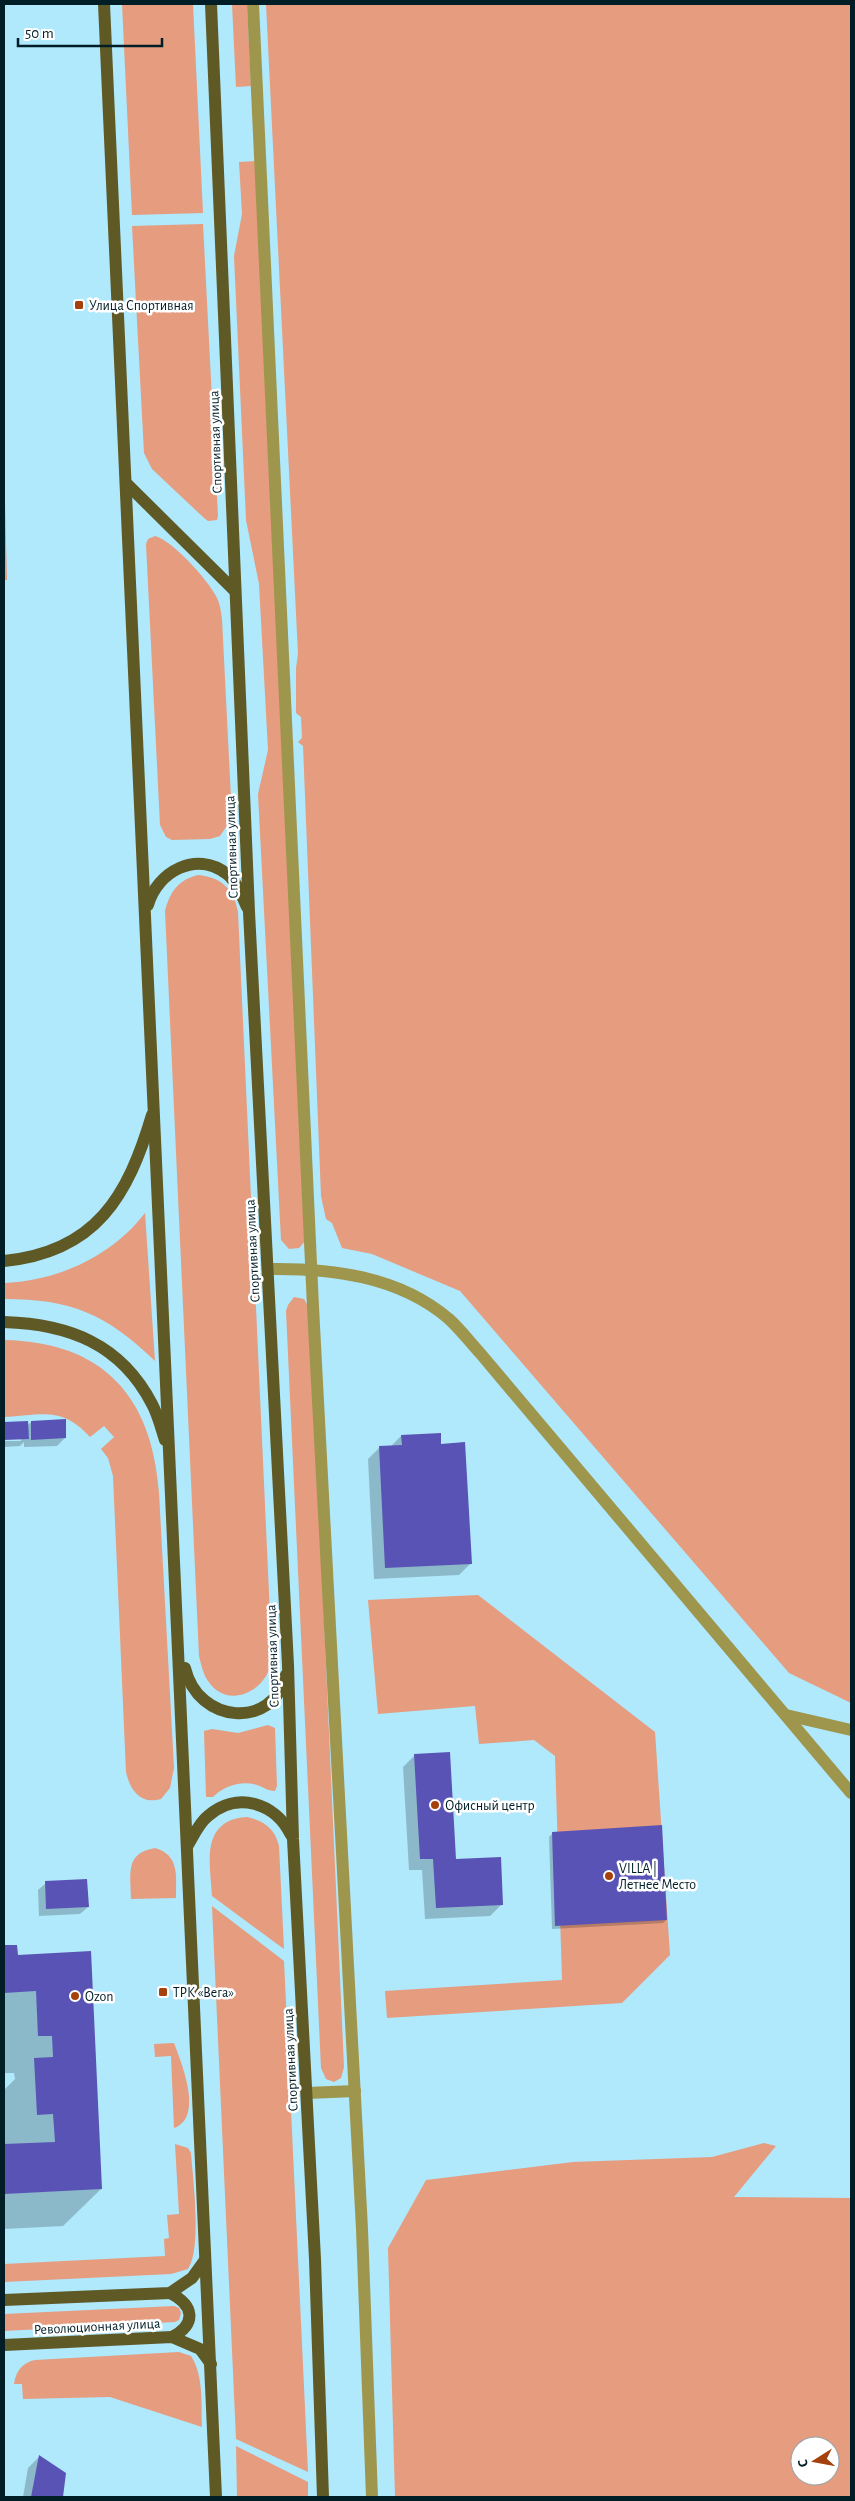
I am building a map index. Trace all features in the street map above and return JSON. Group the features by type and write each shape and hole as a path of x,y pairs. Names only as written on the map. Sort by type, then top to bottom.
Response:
{"main road":[{"path":"104,4 180,1646 216,2497"},
{"name":"Спортивная улица","path":"211,4 249,912 288,1665 293,1839 307,2093 323,2497"},
{"path":"126,483 236,591"},
{"path":"146,912 152,892 164,876 178,868 195,865 212,867 227,874 237,887 249,912"},
{"path":"4,1261 42,1253 64,1244 103,1217 122,1192 140,1156 155,1105"},
{"path":"4,1322 55,1328 88,1338 111,1352 134,1375 153,1405 170,1453"},
{"path":"180,1646 191,1687 201,1700 214,1708 229,1713 245,1713 260,1708 274,1697 284,1682 288,1665"},
{"path":"188,1845 206,1817 221,1806 238,1802 256,1803 272,1811 285,1823 293,1839"},
{"path":"4,2300 170,2292 192,2278 205,2260"},
{"path":"170,2292 182,2299 188,2308 190,2316 182,2332 172,2337"},
{"name":"Революционная улица","path":"4,2345 172,2337 200,2350 211,2364"}],"street":[{"path":"253,4 313,1268 355,2090 372,2497"},
{"path":"268,1269 313,1268 377,1281 418,1298 448,1319 480,1352 851,1793"},
{"path":"786,1715 851,1730"},
{"path":"307,2093 355,2090"}],"shaded area":[{"path":"122,4 193,4 203,213 132,215"},
{"path":"232,4 247,4 251,86 236,87"},
{"path":"266,4 851,4 851,1703 789,1673 460,1291 372,1254 342,1248 332,1223 326,1219 321,1196 303,746 298,742 302,738 301,717 296,713 296,668 298,654"},
{"path":"257,161 307,1239 299,1248 289,1249 281,1240 258,794 268,750 259,584 246,520 234,256 242,214 239,162"},
{"path":"203,224 218,516 217,520 208,521 152,469 144,453 132,226"},
{"path":"4,463 7,580 4,580"},
{"path":"155,536 171,545 197,571 212,589 221,610 232,818 220,836 210,839 172,840 166,837 160,825 146,544 148,539"},
{"path":"198,875 213,878 225,886 233,897 238,912 272,1659 269,1670 263,1680 255,1688 236,1696 226,1695 216,1690 206,1678 199,1656 165,911 169,898 176,888 185,880"},
{"path":"145,1213 155,1361 120,1331 87,1312 49,1302 4,1299 4,1283 44,1277 82,1263 100,1254 117,1242"},
{"path":"294,1297 304,1299 310,1310 344,2067 341,2078 334,2082 326,2079 321,2068 286,1311"},
{"path":"4,1340 39,1343 69,1351 95,1364 116,1381 133,1402 146,1428 154,1459 159,1493 174,1768 170,1788 161,1799 147,1800 137,1795 130,1785 126,1772 113,1476 108,1458 101,1449 114,1437 104,1426 90,1437 80,1427 70,1421 51,1415 4,1417"},
{"path":"478,1595 655,1732 670,1955 622,2003 387,2018 385,1991 562,1980 555,1756 534,1740 479,1744 475,1706 378,1714 368,1600"},
{"path":"268,1725 275,1728 277,1786 275,1791 245,1783 228,1787 213,1797 206,1797 204,1731 212,1729 238,1733"},
{"path":"247,1817 264,1823 272,1830 279,1846 284,1949 212,1896 210,1857 211,1845 215,1835 221,1826 232,1820"},
{"path":"155,1848 163,1851 173,1861 176,1875 176,1898 131,1899 131,1866 138,1855"},
{"path":"212,1906 284,1961 308,2472 236,2439"},
{"path":"174,2043 182,2064 189,2102 188,2113 183,2122 174,2128 171,2056 155,2057 154,2044"},
{"path":"764,2143 776,2146 734,2197 851,2198 851,2497 395,2497 388,2248 426,2180 573,2162 712,2157"},
{"path":"175,2144 188,2148 191,2153 196,2230 195,2246 188,2269 171,2274 4,2282 4,2264 165,2256 164,2239 169,2238 167,2215 179,2214"},
{"path":"174,2306 179,2308 181,2313 179,2320 175,2322 4,2331 4,2314"},
{"path":"179,2352 191,2356 198,2372 201,2390 202,2427 110,2397 23,2399 22,2384 14,2384 20,2368 35,2360"},
{"path":"236,2446 308,2482 308,2497 237,2497"}],"building":[{"path":"66,1419 66,1438 31,1440 31,1421"},
{"path":"28,1421 29,1439 4,1440 4,1422"},
{"path":"441,1433 441,1444 465,1442 472,1564 385,1568 379,1446 402,1445 401,1435"},
{"name":"Офисный центр","path":"450,1752 456,1859 501,1857 503,1905 436,1908 433,1859 420,1859 414,1754"},
{"name":"VILLA | Летнее Место","path":"662,1825 667,1920 555,1926 552,1832"},
{"path":"87,1879 89,1907 46,1909 45,1881"},
{"path":"4,1945 17,1945 18,1955 91,1951 102,2189 4,2194 4,2144 55,2142 53,2114 37,2115 34,2058 53,2057 52,2036 38,2036 36,1991 4,1993"},
{"path":"39,2455 66,2473 63,2497 31,2497"}],"place":[{"name":"Улица Спортивная","path":"79,305"},
{"name":"Офисный центр","path":"435,1805"},
{"name":"VILLA | Летнее Место","path":"609,1876"},
{"name":"ТРК «Вега»","path":"163,1992"},
{"name":"Ozon","path":"75,1996"}]}
